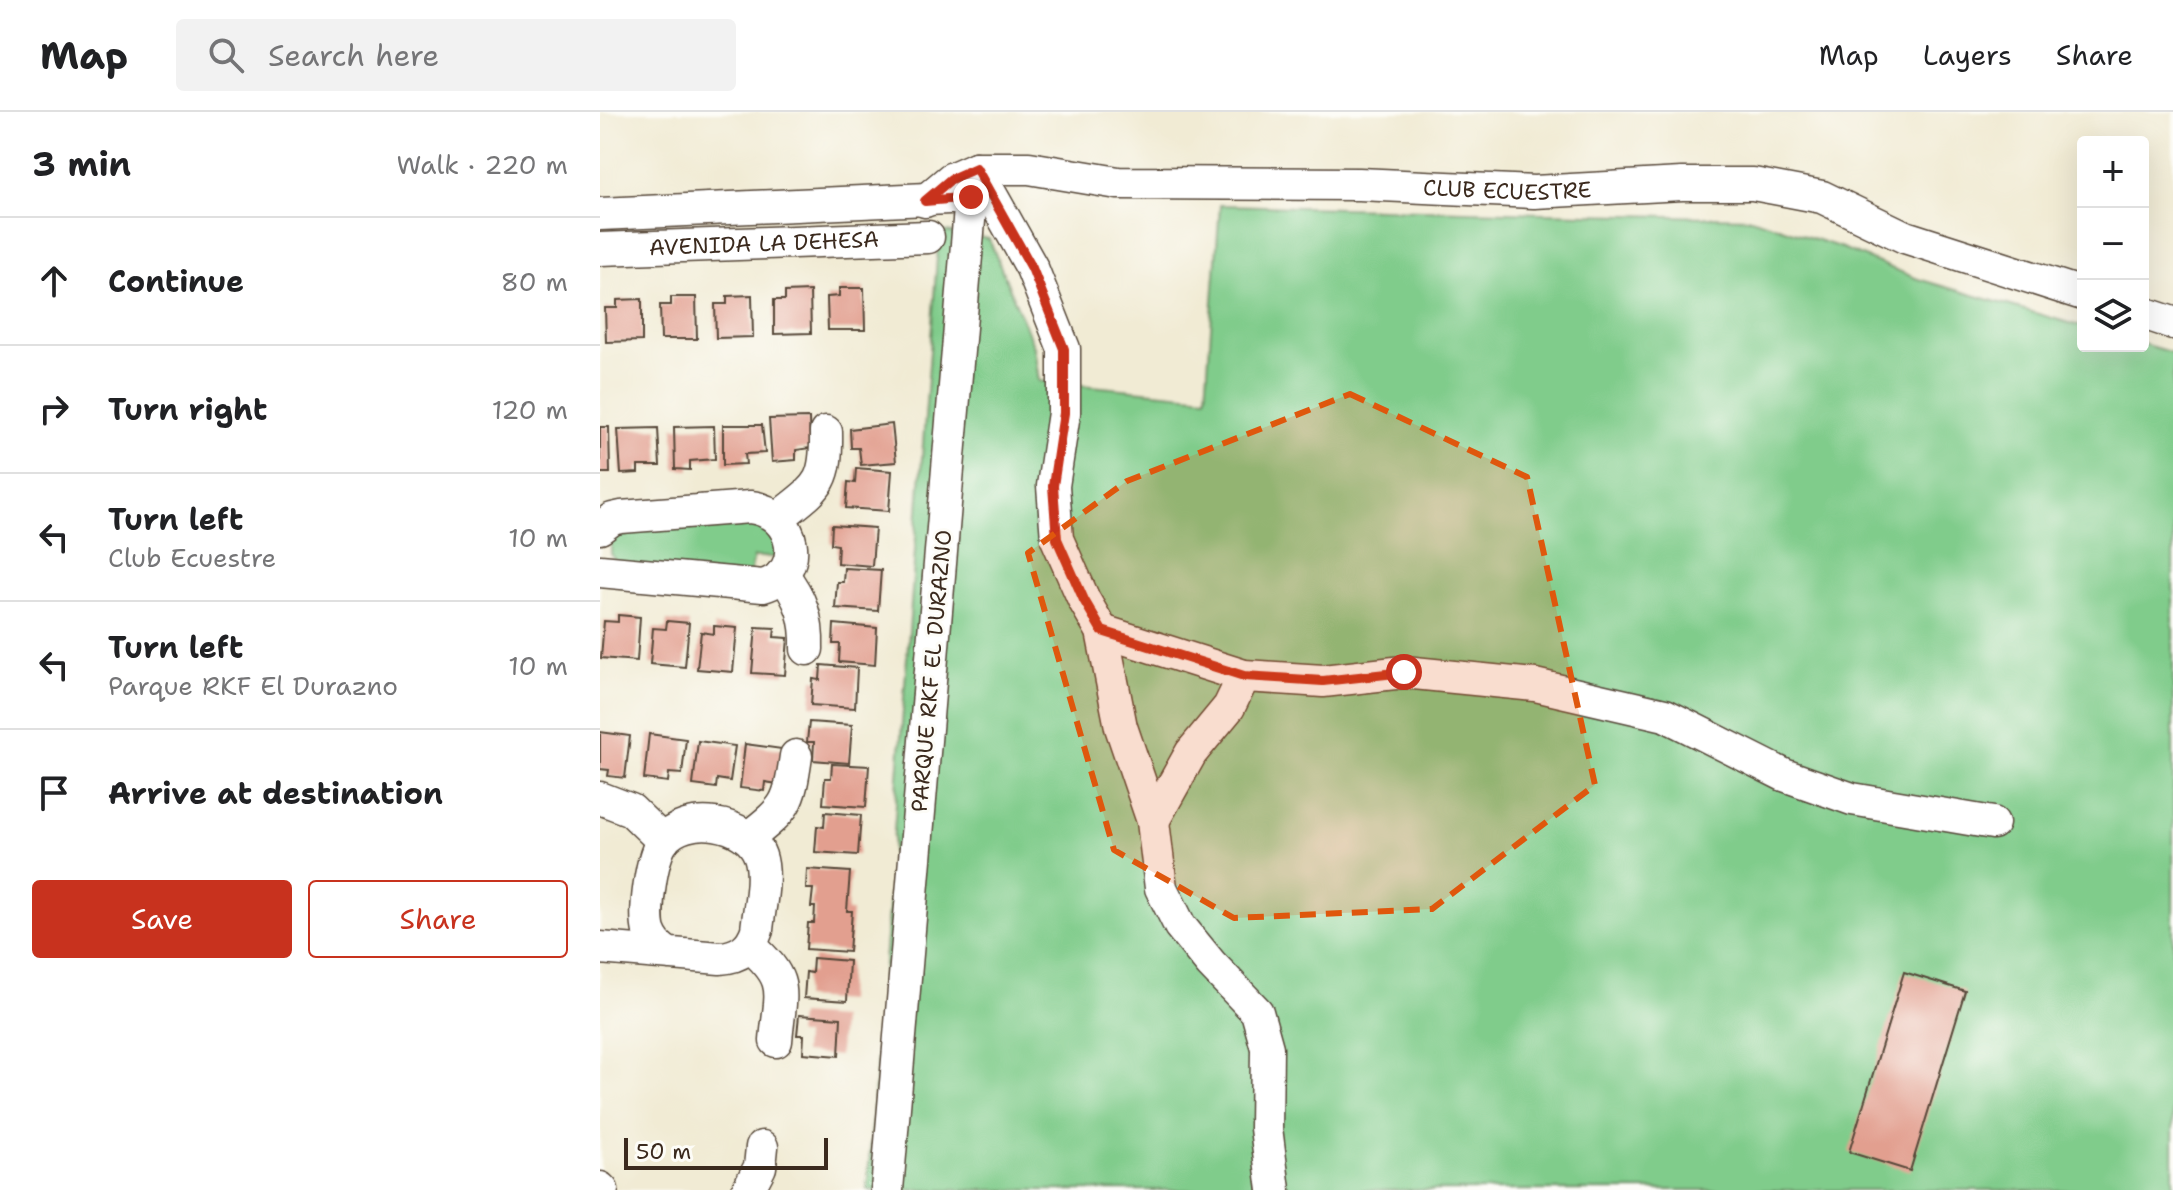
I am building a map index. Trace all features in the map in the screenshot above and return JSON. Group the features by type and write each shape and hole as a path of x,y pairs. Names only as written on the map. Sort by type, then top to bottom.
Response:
{"street":[{"name":"CLUB ECUESTRE","path":"925,201 951,179 976,168 1029,168 1118,183 1359,184 1534,192 1682,184 1753,184 1822,197 1905,237 2077,292"},
{"path":"976,168 1032,268 1064,349 1064,413 1053,486 1057,539 1084,600 1102,631 1121,727 1153,821 1161,888 1180,926 1257,1012 1267,1048 1266,1128 1274,1190"},
{"name":"PARQUE RKF EL DURAZNO","path":"887,1190 971,197 925,201"},
{"name":"AVENIDA LA DEHESA","path":"600,214 925,201"},
{"name":"AVENIDA LA DEHESA","path":"600,249 928,237"},
{"path":"2149,315 2173,323"},
{"path":"778,518 822,478 827,461 826,432"},
{"path":"600,528 612,519 621,517 737,507 760,508 778,518 786,527 790,549 787,567 782,574 770,584 755,586 605,566"},
{"path":"782,574 805,614 807,649"},
{"path":"1102,631 1244,676 1323,681 1404,672 1535,685 1665,715 1784,775 1852,799 1993,823"},
{"path":"1153,821 1191,753 1229,707 1244,676"},
{"path":"748,838 786,805 796,756"},
{"path":"600,798 631,810 663,841"},
{"path":"608,948 669,954 720,958 732,957 750,946 757,930 762,867 760,856 748,838 737,830 698,823 679,828 663,841 654,861 647,921 654,942 669,954"},
{"path":"608,948 635,938 647,921"},
{"path":"750,946 773,966 779,981 776,1041"},
{"path":"748,1190 760,1167 762,1147"}],"highlighted area":[{"path":"1350,394 1527,477 1595,785 1432,909 1234,918 1114,850 1028,553 1127,481"}],"green space":[{"path":"1220,205 1751,218 1842,248 1918,279 2077,325 2077,352 2149,352 2149,346 2173,353 2173,1190 867,1190 939,231 989,239 1034,347 1039,381 1206,397"},
{"path":"767,521 781,557 754,557 749,578 616,563 611,554 611,537 616,532"}],"building":[{"path":"839,288 864,288 865,330 828,330 827,297 839,296"},
{"path":"810,291 811,333 774,334 774,300 785,300 785,292"},
{"path":"752,295 753,337 716,338 715,304 727,304 727,296"},
{"path":"671,297 696,297 697,339 661,339 660,305 671,305"},
{"path":"642,299 642,341 606,342 605,308 617,308 617,300"},
{"path":"809,418 810,448 796,450 796,460 772,462 769,419"},
{"path":"892,424 896,462 861,465 859,448 851,448 850,429"},
{"path":"723,425 762,425 765,453 745,454 746,464 723,465"},
{"path":"714,426 715,459 690,461 690,470 675,469 674,427"},
{"path":"600,427 609,427 610,473 600,473"},
{"path":"658,428 660,466 638,466 638,473 621,474 618,429"},
{"path":"856,468 892,471 889,511 846,508 848,482 855,483"},
{"path":"832,525 875,528 872,566 837,563 838,545 831,544"},
{"path":"844,568 881,570 878,611 835,608 837,582 843,582"},
{"path":"618,615 640,617 637,661 601,658 604,621 618,622"},
{"path":"667,621 689,623 685,667 650,664 653,628 666,629"},
{"path":"834,624 877,628 875,665 839,662 840,644 833,644"},
{"path":"714,626 737,628 733,672 697,669 701,632 714,634"},
{"path":"756,627 775,628 774,637 788,638 785,675 752,673"},
{"path":"821,665 857,668 855,708 811,705 813,679 820,680"},
{"path":"809,722 852,725 849,763 813,760 814,742 807,742"},
{"path":"600,732 630,736 625,778 608,776 609,770 600,769"},
{"path":"649,734 686,739 682,774 669,773 668,782 644,779"},
{"path":"698,741 735,746 730,781 717,779 716,788 693,785"},
{"path":"745,744 782,749 778,784 765,782 764,791 740,788"},
{"path":"832,764 869,766 866,807 823,804 825,778 831,778"},
{"path":"825,812 861,815 858,855 815,852 817,826 824,827"},
{"path":"807,869 850,872 847,911 852,911 849,952 806,949 808,923 814,923 815,907 811,907 813,889 806,889"},
{"path":"813,958 849,961 847,1001 804,998 806,972 812,973"},
{"path":"1904,972 1965,991 1910,1171 1849,1152"},
{"path":"799,1015 841,1018 839,1056 803,1053 804,1035 797,1035"}],"route":[{"path":"971,197 925,201 951,179 976,168 1032,268 1064,349 1064,413 1053,486 1057,539 1084,600 1102,631 1244,676 1323,681 1404,672"}]}
